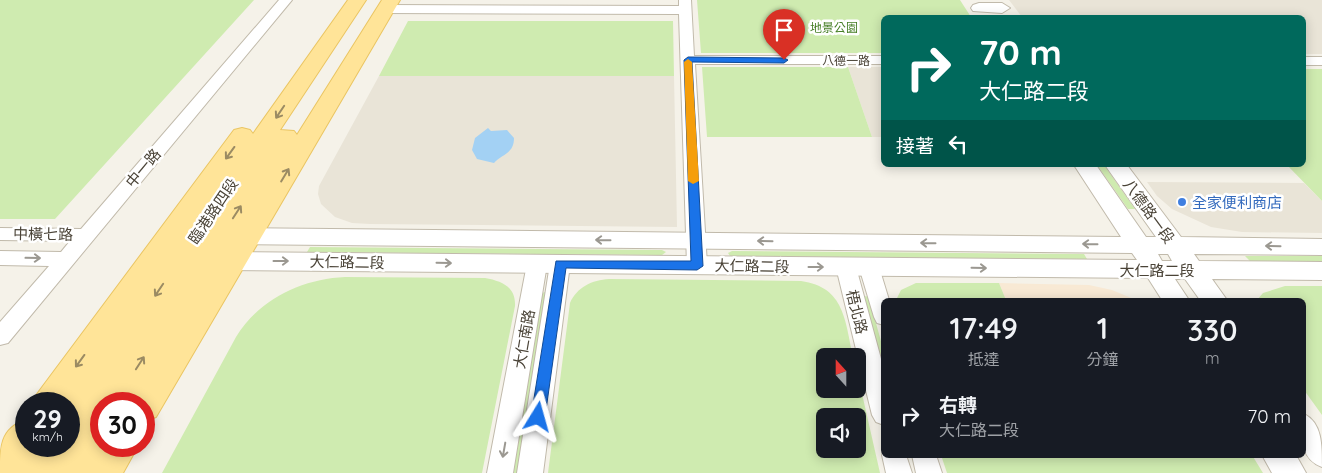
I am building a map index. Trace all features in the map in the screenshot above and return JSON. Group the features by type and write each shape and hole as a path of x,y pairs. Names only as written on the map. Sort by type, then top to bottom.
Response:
{"main road":[{"name":"臨港路四段","path":"80,404 174,248 340,0"},
{"name":"臨港路四段","path":"59,392 174,248 357,0"},
{"name":"臨港路四段","path":"122,392 227,249 384,3"},
{"name":"臨港路四段","path":"152,392 227,249"},
{"path":"69,473 90,440"},
{"path":"0,472 15,451"},
{"path":"34,473 45,457"},
{"path":"104,473 113,457"}],"street":[{"name":"中一路","path":"0,337 286,0"},
{"path":"384,3 685,5 697,266"},
{"path":"979,9 1002,9"},
{"name":"八德一路","path":"688,60 881,60"},
{"path":"1306,61 1322,61"},
{"name":"八德路一段","path":"1086,167 1175,298"},
{"name":"八德路一段","path":"1117,167 1213,298"},
{"name":"中橫七路","path":"0,234 87,235"},
{"name":"大仁路二段","path":"227,249 696,241 1147,257"},
{"name":"大仁路二段","path":"174,248 549,264 858,267 1183,257 1322,247"},
{"name":"大仁路二段","path":"1183,257 1322,271"},
{"name":"中橫七路","path":"0,258 66,259"},
{"name":"大仁南路","path":"500,473 549,264"},
{"name":"大仁南路","path":"530,473 549,264"},
{"name":"梧北路","path":"858,267 881,311"},
{"name":"梧北路","path":"858,267 881,397"},
{"path":"1306,430 1322,453"},
{"path":"895,458 899,473"},
{"path":"925,458 929,473"},
{"path":"1280,458 1290,473"}],"shaded area":[{"path":"1009,0 1322,0 1322,54 1306,54 1306,15 1020,15"},
{"path":"848,67 881,67 881,137 872,137"},
{"path":"379,76 674,76 677,227 370,224 352,223 335,217 321,204 318,194 319,186"},
{"path":"1147,182 1304,183 1322,201 1322,233 1242,232 1211,227 1172,209 1157,196"},
{"path":"999,283 1089,285 1112,290 1131,298 1005,298"}],"green space":[{"path":"0,0 254,0 55,219 0,219"},
{"name":"地景公園","path":"697,0 960,0 970,15 881,15 881,53 701,53"},
{"path":"408,21 673,21 674,76 379,76"},
{"path":"702,67 848,67 872,137 707,137"},
{"path":"1306,69 1322,69 1322,201 1289,167 1306,167"},
{"path":"1098,167 1105,167 1135,209 1128,209"},
{"path":"310,247 662,250 666,252 662,255 307,252"},
{"path":"732,251 1084,254 1087,259 730,256 728,253"},
{"path":"1245,256 1322,256 1322,262 1250,261"},
{"path":"345,277 485,278 502,283 513,294 515,306 482,473 162,473 236,337 257,312 283,293 298,287 313,282"},
{"path":"609,279 801,281 827,290 835,298 845,318 851,348 816,348 816,398 863,398 865,408 816,408 816,458 866,458 866,411 880,473 548,473 570,303 581,289 591,283"},
{"path":"916,283 999,283 1005,298 897,298 901,290"},
{"path":"1285,286 1322,286 1322,415 1306,393 1306,298 1259,298 1263,293"},
{"path":"545,292 518,473 512,473 542,293"},
{"path":"864,297 869,298 881,341 881,362"},
{"path":"942,458 1254,458 1263,473 947,473"}],"water":[{"path":"488,128 491,131 507,130 514,138 510,151 494,163 477,159 472,150 475,138"}],"slow traffic":[{"path":"688,62 693,181"}],"place":[{"name":"全家便利商店","path":"1182,202"}],"route":[{"path":"538,417 560,264 697,266 688,60 784,60"}]}
